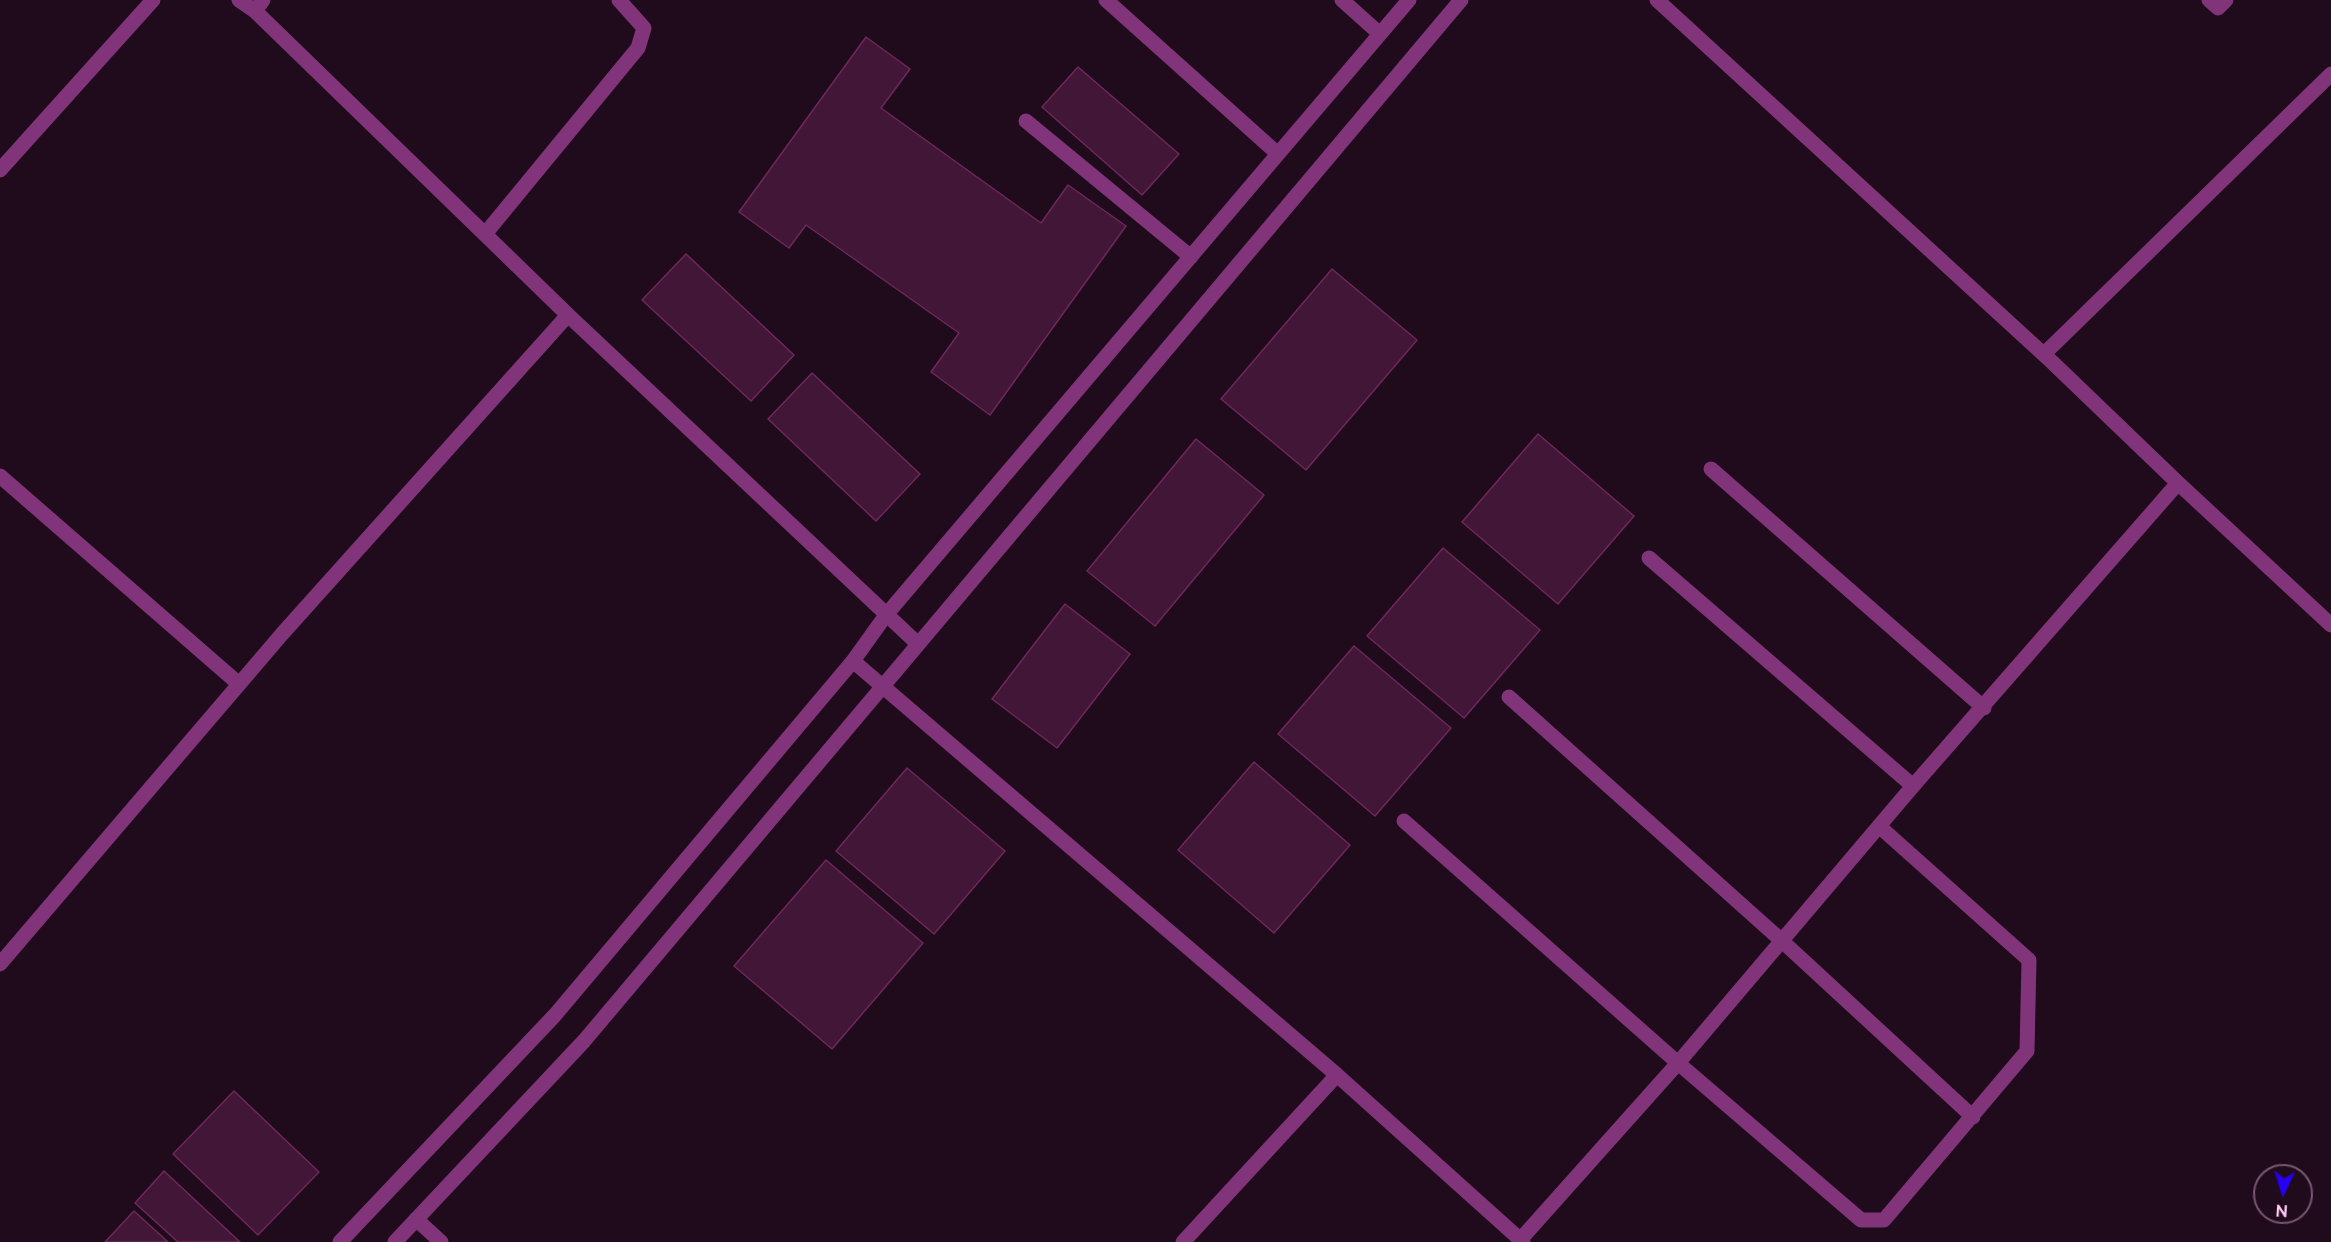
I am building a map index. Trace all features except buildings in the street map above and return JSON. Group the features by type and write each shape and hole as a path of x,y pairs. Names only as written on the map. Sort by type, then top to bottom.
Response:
{"street":[{"path":"0,170 153,0"},
{"path":"238,0 259,5 484,234 918,644"},
{"path":"484,234 639,48 644,28 619,0"},
{"path":"1107,0 1278,154"},
{"path":"1342,0 1380,34"},
{"path":"340,1242 555,1015 853,661 886,615 1409,0"},
{"path":"395,1242 584,1041 1461,0"},
{"path":"1657,0 2044,354 2331,625"},
{"path":"2209,0 2218,8 2226,0"},
{"path":"2044,354 2331,74"},
{"path":"1026,121 1191,257"},
{"path":"0,964 239,684 568,315"},
{"path":"1711,469 1984,708"},
{"path":"0,476 239,684"},
{"path":"853,661 1337,1075 1521,1241 1678,1063 1881,827 1913,786 1984,708 2178,483"},
{"path":"1649,558 1913,786"},
{"path":"1509,697 1782,941 1973,1117"},
{"path":"1404,821 1678,1063 1861,1220 1884,1220 2027,1051 2029,960 1881,827"},
{"path":"1183,1242 1337,1075"},
{"path":"416,1219 441,1242"}]}
